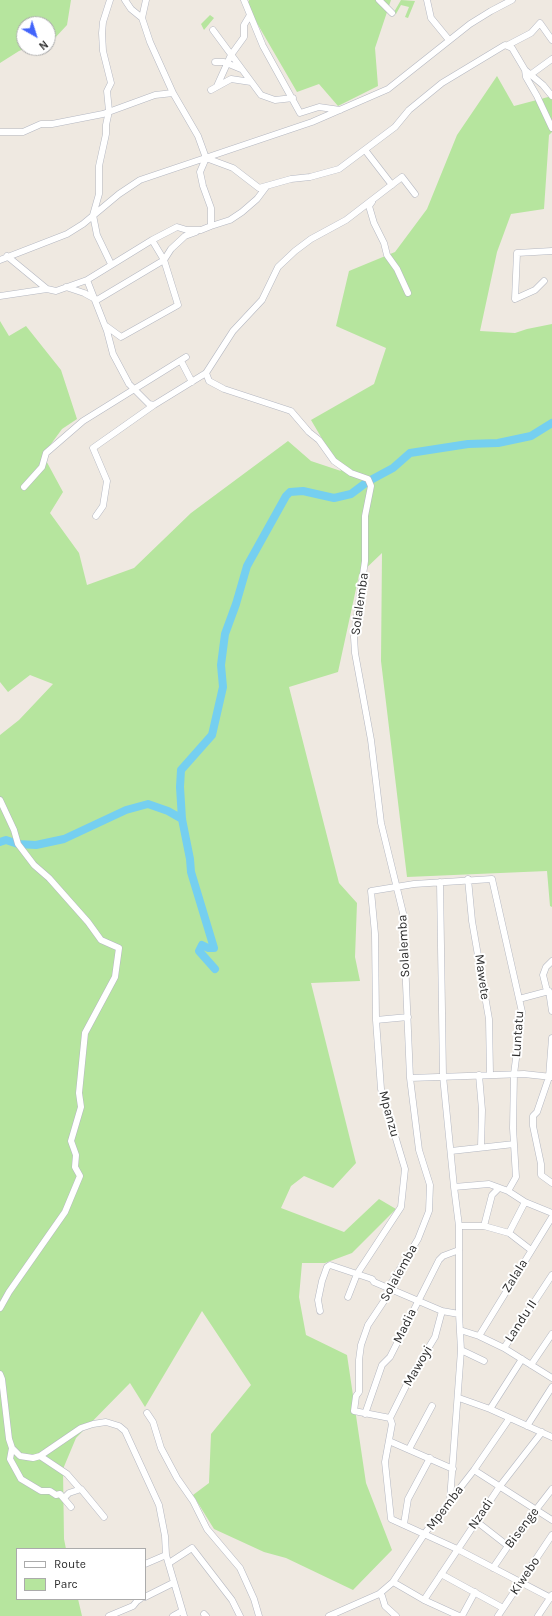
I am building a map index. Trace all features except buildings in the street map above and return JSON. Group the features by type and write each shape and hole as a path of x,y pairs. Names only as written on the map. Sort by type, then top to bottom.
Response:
{"street":[{"path":"110,0 103,22 102,33 103,51 111,83 107,91 109,111 99,166 98,194 93,216 98,235 111,264"},
{"path":"125,0 142,18 150,42 173,93 198,136 206,158 200,172 203,186 211,208 211,226"},
{"path":"142,18 146,0"},
{"path":"244,0 263,46 306,124"},
{"path":"379,0 380,3 392,13"},
{"path":"427,0 431,18 449,40"},
{"path":"0,260 67,234 83,224 94,213 140,180 306,124 394,85 439,50 449,40 491,11 512,0"},
{"path":"250,15 244,25 244,37 231,55 228,64 214,88 231,79 252,82"},
{"path":"206,158 233,168 257,187 266,187 290,179 310,178 339,169 395,127 409,110 442,82 502,46 508,45 532,33 540,23 546,29 552,40"},
{"path":"546,29 552,25"},
{"path":"213,30 261,95 274,100 293,98"},
{"path":"508,45 512,48 528,72 544,85 552,96"},
{"path":"552,59 528,72 526,77 552,128"},
{"path":"215,62 228,64 242,70"},
{"path":"0,132 23,132 41,124 75,120 109,111 155,95 173,93"},
{"path":"300,113 319,107 340,110"},
{"path":"365,150 392,185"},
{"path":"96,516 103,506 107,481 93,448 154,405 206,373 233,332 262,300 283,262 311,239 346,220 372,202 402,177 415,194"},
{"path":"97,300 164,260 171,249 184,236 230,220 242,212 257,199 266,187"},
{"path":"372,202 369,206 374,224 384,243 387,255 408,292"},
{"path":"0,296 47,289 56,291 87,280 111,264 177,227 187,230 201,230"},
{"path":"106,325 121,337 178,305 164,260 152,240"},
{"path":"544,281 535,290 516,299 514,288 517,253 552,251"},
{"path":"7,256 47,289"},
{"path":"87,280 97,300 106,325 113,354 129,384 149,404 154,405"},
{"path":"66,287 84,293 97,300"},
{"path":"24,487 42,467 46,453 83,421 186,357"},
{"path":"180,362 192,382"},
{"name":"Solalemba","path":"206,373 209,381 224,389 291,411 309,432 319,440 334,461 351,473 369,481 365,516 366,561 354,637 371,740 382,824 398,886 404,920 410,1078 419,1150 430,1185 429,1211 418,1239 389,1287 384,1301 368,1324 361,1345 359,1360 359,1392 356,1396 354,1411 365,1414"},
{"path":"0,800 14,830 18,844 34,865 54,883 88,922 101,940 119,948 115,977 85,1032 79,1093 81,1107 70,1142 76,1155 75,1167 80,1176 66,1212 9,1292 0,1308"},
{"name":"Luntatu","path":"468,879 492,878 522,1012 514,1074 514,1144 516,1177 508,1191"},
{"path":"398,886 468,879"},
{"name":"Mawete","path":"468,879 472,921 489,1019 490,1074"},
{"path":"440,882 443,1076 454,1187 460,1226 459,1314 461,1350 459,1398 450,1500"},
{"name":"Mpanzu","path":"348,1297 357,1274 393,1221 400,1206 403,1192 404,1169 381,1089 376,1020 377,980 371,891 398,886"},
{"path":"552,961 546,967 543,975 547,991 550,993 552,1011"},
{"path":"519,999 547,991"},
{"path":"376,1020 408,1018"},
{"path":"552,1038 550,1077 537,1112 533,1116 533,1126 541,1164 541,1175 552,1183"},
{"path":"410,1078 490,1074 550,1077"},
{"path":"479,1075 482,1110 481,1147"},
{"path":"451,1151 514,1144"},
{"path":"454,1187 489,1184 508,1191 525,1202 552,1213"},
{"path":"484,1226 492,1195 499,1188"},
{"path":"509,1233 525,1202"},
{"name":"Zalala","path":"479,1336 552,1218"},
{"path":"460,1226 484,1226 509,1233 531,1250"},
{"name":"Madia","path":"365,1414 382,1365 390,1357 439,1260 442,1256 459,1250"},
{"path":"320,1311 318,1300 327,1267 330,1266 357,1274 442,1311 459,1314"},
{"name":"Landu II","path":"504,1348 552,1275"},
{"name":"Mawoyi","path":"390,1418 435,1337 442,1311"},
{"path":"460,1330 479,1336 504,1348 552,1378"},
{"path":"531,1366 552,1334"},
{"path":"461,1350 484,1361"},
{"path":"490,1410 522,1359"},
{"path":"0,1374 2,1379 9,1439 12,1448 10,1459 21,1479 41,1491 50,1491 65,1497 71,1507"},
{"path":"527,1426 552,1387"},
{"path":"459,1398 552,1437"},
{"path":"409,1449 432,1406"},
{"path":"147,1413 153,1422 161,1448 177,1478 193,1501 207,1529 240,1568 254,1599 259,1616"},
{"path":"365,1414 390,1418 392,1424 385,1462 391,1519 425,1533 551,1597 538,1616"},
{"name":"Mpemba","path":"334,1615 379,1594 393,1582 425,1533 474,1470 509,1419"},
{"path":"12,1448 26,1458 33,1458 40,1456 81,1428 106,1422 119,1426 130,1440 159,1506 165,1536 166,1555 183,1614 172,1616"},
{"name":"Nzadi","path":"424,1600 500,1486 542,1432"},
{"path":"389,1441 453,1469"},
{"path":"40,1456 67,1474 104,1517"},
{"path":"404,1524 408,1499 430,1458"},
{"path":"474,1470 552,1520"},
{"path":"65,1497 69,1493 80,1489"},
{"name":"Bisenge","path":"493,1568 552,1489"},
{"path":"476,1522 508,1546"},
{"name":"Kiwebo","path":"498,1616 552,1535"},
{"path":"169,1563 192,1548 232,1600 240,1616"},
{"path":"146,1564 166,1555"},
{"path":"441,1574 503,1608"},
{"path":"393,1582 424,1600 461,1616 475,1592"},
{"path":"146,1596 173,1583"},
{"path":"379,1594 382,1596 385,1606 396,1616"},
{"path":"109,1616 133,1606 139,1600"}],"green space":[{"path":"0,0 71,0 67,25 56,37 56,16 16,16 16,53 0,63"},
{"path":"249,0 391,0 375,48 378,86 338,106 319,84 297,92 247,6"},
{"path":"401,0 415,1 408,18 405,17 409,7 401,5 396,14 394,12"},
{"path":"210,15 214,18 204,30 201,24"},
{"path":"497,76 514,106 552,96 552,132 549,135 544,209 511,214 497,252 480,331 515,333 552,324 552,907 550,906 547,871 407,877 381,661 382,553 359,575 338,672 289,687 339,883 357,903 355,957 360,981 311,983 356,1163 333,1188 304,1176 291,1186 281,1208 344,1232 379,1199 396,1209 352,1253 325,1263 302,1263 299,1297 306,1335 347,1355 366,1483 392,1550 353,1590 286,1558 264,1552 214,1529 193,1495 209,1483 211,1434 251,1385 202,1311 145,1407 130,1383 76,1438 63,1469 64,1539 66,1548 16,1548 16,1600 78,1600 82,1616 0,1616 0,735 19,720 53,684 30,675 8,692 0,682 0,321 9,336 26,326 61,370 77,419 62,429 43,455 63,492 50,513 79,553 87,585 134,568 191,513 288,441 311,461 341,471 311,420 374,384 386,348 336,326 349,271 395,252 427,209 457,135"}],"waterway":[{"path":"215,969 199,951 202,945 208,948 214,948 191,872 182,819 180,787 181,770 212,735 223,687 221,665 225,634 236,604 247,566 286,496 290,492 303,491 334,498 351,494 367,482 393,468 410,453 468,444 498,443 531,436 552,423"},
{"path":"0,842 6,840 18,844 36,845 64,839 126,810 148,804 168,811 182,819"}]}
